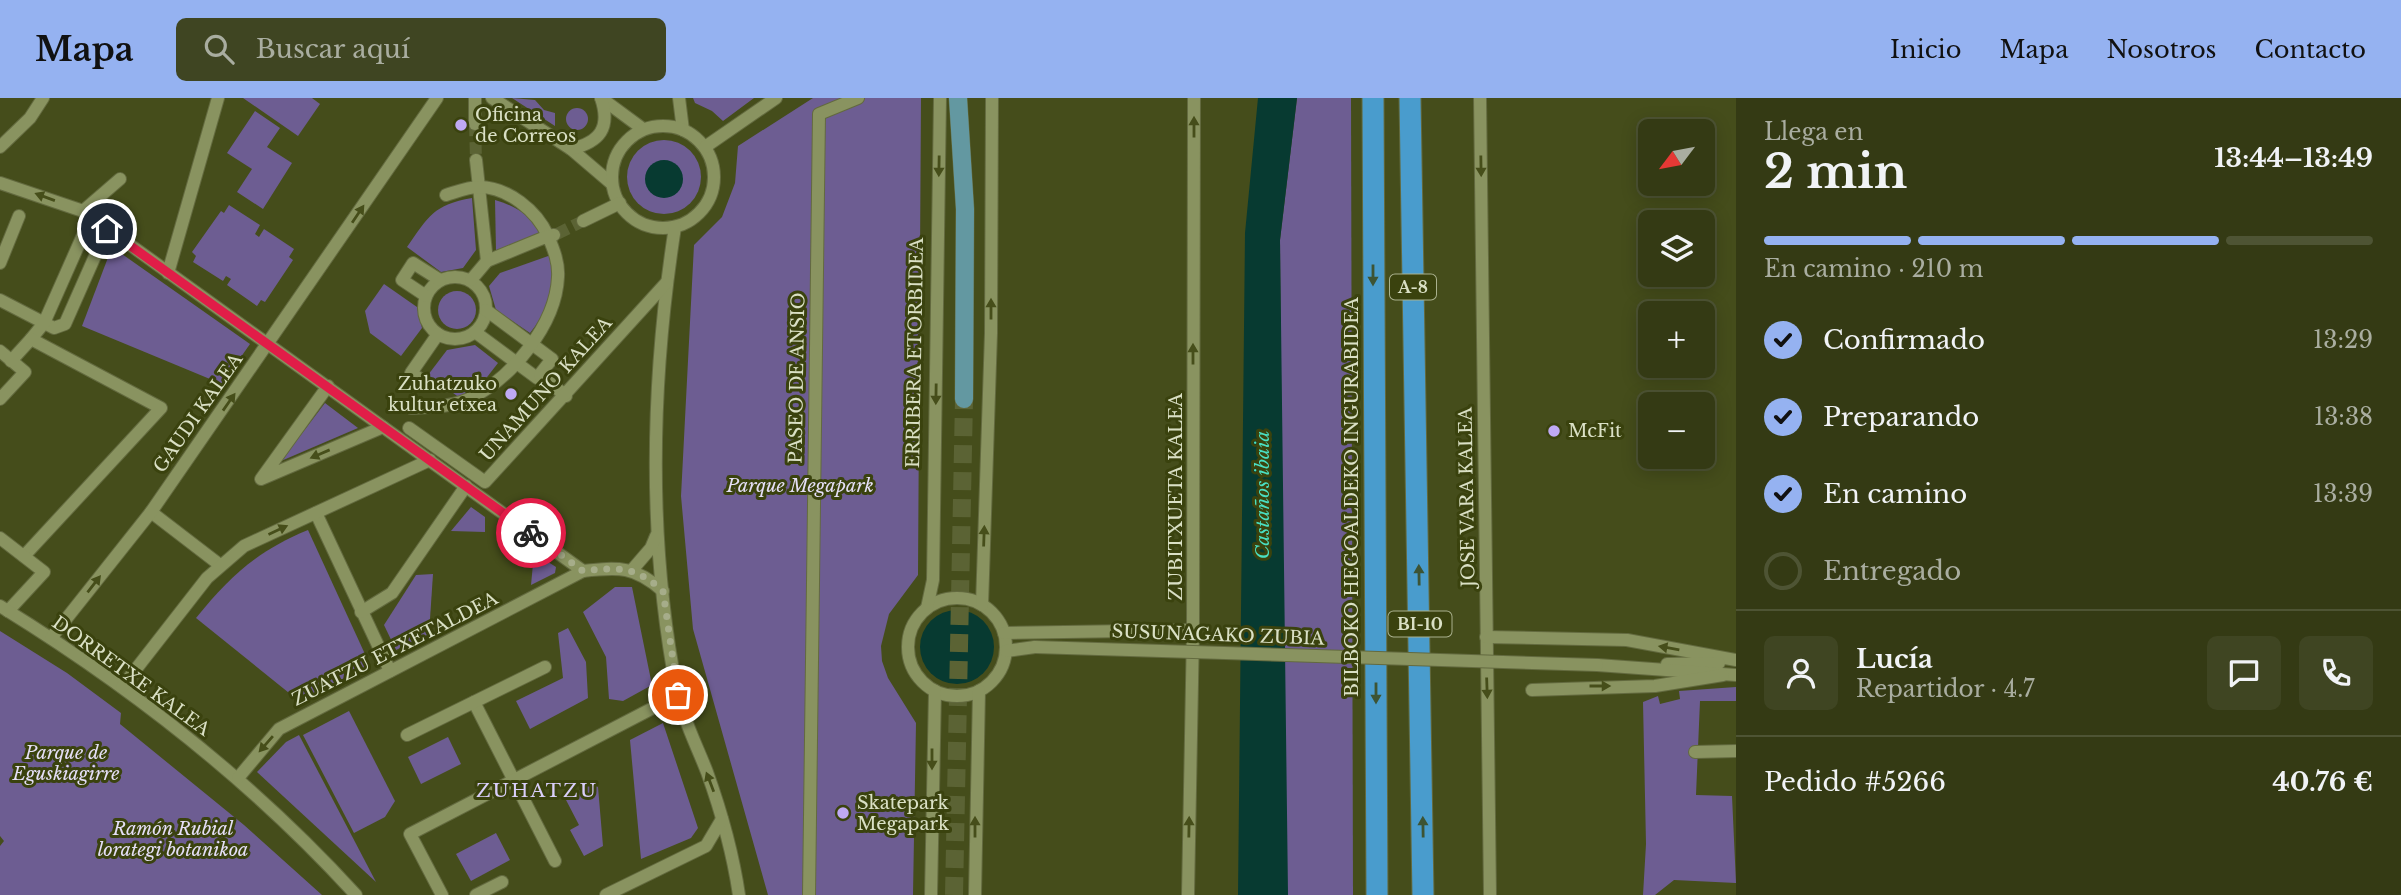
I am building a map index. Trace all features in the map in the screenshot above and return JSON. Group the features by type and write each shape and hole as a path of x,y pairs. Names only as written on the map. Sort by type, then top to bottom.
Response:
{"highway":[{"name":"BILBOKO HEGOALDEKO INGURABIDEA","path":"1373,98 1377,895"},
{"name":"A-8","path":"1410,98 1414,352"},
{"name":"BI-10","path":"1414,352 1423,895"}],"main road":[{"path":"958,98 965,209"},
{"path":"964,399 965,209 970,98"}],"street":[{"path":"0,147 30,118 43,98"},
{"path":"168,273 218,98"},
{"name":"GAUDI KALEA","path":"51,638 151,512 436,98"},
{"path":"475,98 475,124"},
{"path":"492,98 571,149 612,184"},
{"path":"571,149 588,145 599,135 606,113 601,98"},
{"path":"601,98 643,129"},
{"path":"679,98 683,130"},
{"path":"705,147 776,98"},
{"name":"PASEO DE ANSIO","path":"809,895 819,114 858,98"},
{"name":"ERRIBERA ETORBIDEA","path":"927,608 933,580 940,98"},
{"path":"982,605 991,333 992,98"},
{"name":"ZUBITXUETA KALEA","path":"1188,895 1194,630 1194,98"},
{"name":"JOSE VARA KALEA","path":"1480,98 1490,895"},
{"path":"670,126 683,130 705,147 712,162 714,178 711,195 703,209 690,220 675,227 658,228 641,223 627,214 612,184 618,151 629,138 643,129 670,126"},
{"path":"476,160 487,261"},
{"path":"12,360 44,323 87,214 120,179"},
{"path":"0,184 87,214 583,571 613,568 632,570 647,576 663,591"},
{"path":"411,408 441,406 471,398 506,374 548,315 556,289 558,263 552,235 519,201 505,193 478,187 446,195"},
{"path":"583,221 620,203"},
{"path":"0,263 19,216"},
{"path":"675,227 667,282 654,456 657,532 678,695 722,820 740,895"},
{"path":"0,300 54,328 65,324 107,229"},
{"path":"471,281 487,261 552,235"},
{"path":"426,296 402,281 414,263 440,280"},
{"path":"461,276 471,281 484,295 486,310 482,324 475,332 457,339 438,334 425,317 426,296 440,280 461,276"},
{"name":"UNAMUNO KALEA","path":"409,428 485,482 667,282"},
{"path":"475,332 537,378 552,359 486,310"},
{"path":"428,384 411,373 438,334"},
{"path":"24,556 161,408 31,338"},
{"path":"0,351 25,372 0,399"},
{"path":"540,375 566,396"},
{"path":"328,386 261,479 383,427"},
{"path":"122,687 220,565 244,546 430,460"},
{"path":"362,612 391,593 466,486"},
{"path":"151,512 220,565"},
{"path":"316,513 390,671"},
{"path":"632,570 650,548 657,532"},
{"path":"0,538 44,572 4,608"},
{"name":"ZUATZU ETXETALDEA","path":"238,778 279,729 583,571"},
{"path":"954,598 982,605 999,622 1004,633 1006,651 996,676 979,691 964,696 934,691 917,674 908,651 909,635 916,620 927,608 954,598"},
{"name":"DORRETXE KALEA","path":"4,608 122,687 238,778 316,851 356,895"},
{"path":"1004,633 1194,630"},
{"path":"1486,637 1627,640 1736,661"},
{"name":"SUSUNAGAKO ZUBIA","path":"1006,651 1035,647 1597,665"},
{"path":"1597,665 1736,661"},
{"path":"1597,665 1729,675"},
{"path":"407,735 545,667"},
{"path":"1532,690 1655,686 1729,675"},
{"path":"931,895 934,691"},
{"path":"975,895 979,691"},
{"path":"442,895 410,834 678,695"},
{"path":"474,702 555,861"},
{"path":"1696,751 1736,751"},
{"path":"606,895 706,846 722,820"},
{"path":"477,895 502,882"}],"green space":[{"path":"243,98 312,98 320,104 298,136"},
{"path":"512,98 535,100 544,110 555,113 555,126"},
{"path":"693,98 754,98 723,121 712,111 695,103"},
{"name":"Parque Megapark","path":"813,98 921,98 918,575 889,614 881,646 882,661 888,678 916,723 913,895 768,895 693,629 681,496 694,245 722,217 735,183 738,146"},
{"path":"1297,98 1351,98 1353,895 1285,895 1280,240"},
{"path":"577,108 585,111 588,119 585,127 577,130 569,127 566,119 569,111"},
{"path":"255,111 280,128 267,147 292,163 263,209 237,192 252,169 227,153"},
{"path":"664,140 685,146 695,156 701,177 695,198 685,208 664,214 643,208 633,198 627,177 633,156 643,146"},
{"path":"472,198 476,250 463,268 441,272 407,247 421,227 440,208"},
{"path":"495,200 522,212 543,234 496,251"},
{"path":"229,205 260,225 255,234 259,237 264,229 294,249 289,257 293,260 265,302 261,300 257,306 227,285 231,279 226,276 223,281 193,262 196,256 192,252 221,211 224,213"},
{"path":"112,247 250,344 222,384 82,326"},
{"path":"551,255 553,276 550,296 530,333 496,310 489,286 500,273"},
{"path":"384,284 417,307 422,328 401,356 370,333 365,311"},
{"path":"457,291 471,296 476,310 471,324 457,329 443,324 438,310 443,296"},
{"path":"475,345 498,363 477,390 460,398 428,375 447,350"},
{"path":"325,403 358,428 281,461"},
{"path":"471,507 485,517 485,532 451,531"},
{"path":"308,530 370,665 299,701 196,618 246,566 274,547"},
{"path":"534,553 556,567 555,573 531,585"},
{"path":"433,574 429,634 396,650 384,625 416,575"},
{"path":"615,587 632,587 652,685 623,701 609,699 606,657 583,612"},
{"path":"568,628 586,662 588,698 530,729 516,701 563,678 558,633"},
{"path":"0,631 67,673 121,713 120,724 244,825 322,895 0,895 0,846 4,841 0,836"},
{"path":"1736,687 1736,701 1700,701 1696,795 1732,796 1736,883 1674,880 1655,895 1643,895 1646,844 1643,702 1658,696 1660,704 1680,699 1679,691"},
{"path":"349,711 395,801 385,817 354,833 303,735"},
{"path":"663,723 698,828 691,838 641,859 630,740"},
{"path":"299,735 376,882 257,772 286,742"},
{"path":"448,737 461,764 421,784 408,757"},
{"path":"592,784 598,787 603,846 584,856 570,830 579,825 565,798"},
{"path":"496,833 510,860 471,881 456,854"}],"water":[{"name":"Castaños ibaia","path":"1258,98 1297,98 1280,240 1288,895 1238,895 1245,233"},
{"path":"664,160 677,166 683,179 677,192 664,198 651,192 645,179 651,166"},
{"path":"950,610 964,610 978,616 988,626 994,647 988,668 978,678 964,684 950,684 936,678 926,668 920,654 920,640 926,626 936,616"}],"tunnel":[{"path":"475,124 476,160"},
{"path":"557,234 583,221"},
{"path":"954,895 964,399"}],"way so far":[{"path":"531,533 583,571 613,568 632,570 647,576 663,591 678,695"}],"place":[{"name":"Oficina de Correos","path":"461,125"},
{"name":"Zuhatzuko kultur etxea","path":"511,394"},
{"name":"McFit","path":"1554,431"},
{"name":"Skatepark Megapark","path":"843,813"}],"district":[{"name":"ZUHATZU","path":"537,790"}],"route":[{"path":"107,229 531,533"}],"park label":[{"name":"Parque de Eguskiagirre","path":"66,763"},
{"name":"Ramón Rubial lorategi botanikoa","path":"173,839"}]}
